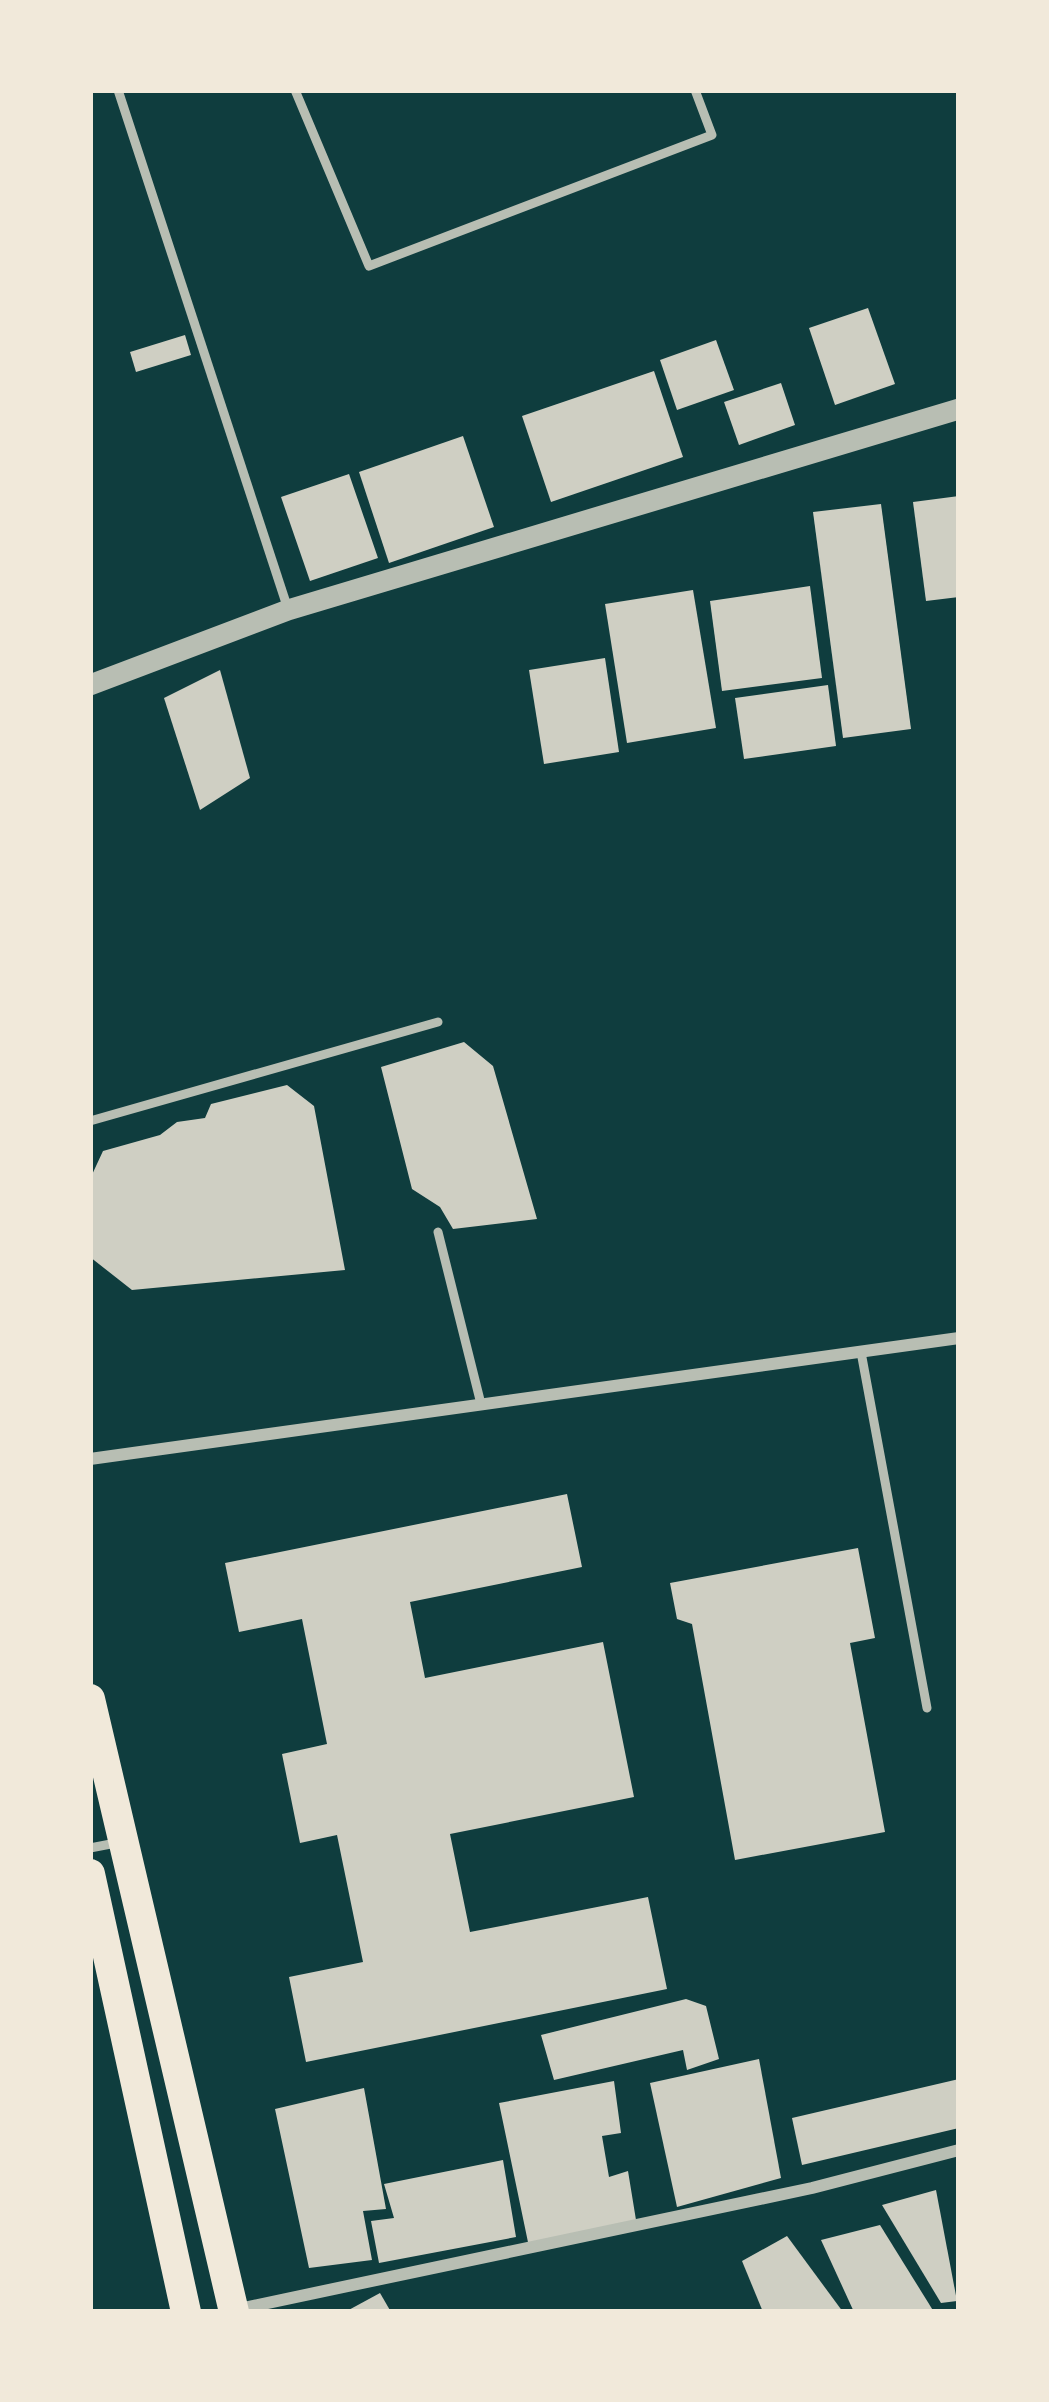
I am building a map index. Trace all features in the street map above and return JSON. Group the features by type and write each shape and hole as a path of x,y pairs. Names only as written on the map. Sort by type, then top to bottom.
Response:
{"main road":[{"path":"90,1699 233,2311"},
{"path":"90,1874 186,2312"}],"street":[{"path":"90,685 288,610 959,409"},
{"path":"90,1459 959,1338"},
{"path":"233,2311 812,2188 959,2150"}],"lane":[{"path":"118,90 288,610"},
{"path":"295,90 369,266 712,135 695,90"},
{"path":"90,1121 438,1022"},
{"path":"438,1232 481,1404"},
{"path":"861,1352 927,1708"},
{"path":"90,1847 122,1842"}],"building":[{"path":"868,308 895,384 835,405 809,328"},
{"path":"185,335 191,355 136,372 130,352"},
{"path":"716,340 734,390 677,410 660,360"},
{"path":"654,371 683,457 551,502 522,416"},
{"path":"781,383 795,425 739,445 724,402"},
{"path":"463,436 494,527 389,563 359,472"},
{"path":"349,474 378,558 310,581 281,497"},
{"path":"959,496 959,597 926,601 913,502"},
{"path":"881,504 911,729 843,738 813,512"},
{"path":"810,586 822,678 722,691 710,601"},
{"path":"693,590 716,728 627,743 605,604"},
{"path":"605,658 619,752 544,764 529,670"},
{"path":"220,670 250,778 200,810 164,698"},
{"path":"828,685 836,746 744,759 735,698"},
{"path":"464,1042 493,1066 537,1219 453,1229 440,1207 412,1189 381,1067"},
{"path":"287,1085 314,1106 345,1270 132,1290 90,1257 90,1179 103,1151 160,1135 177,1122 205,1118 211,1104"},
{"path":"567,1494 582,1567 410,1602 425,1678 603,1642 634,1797 450,1834 470,1932 648,1897 667,1989 306,2062 289,1977 363,1962 337,1835 300,1843 282,1754 327,1744 302,1619 239,1632 225,1563"},
{"path":"858,1548 875,1638 850,1643 885,1832 735,1860 692,1624 677,1619 670,1583"},
{"path":"686,1999 706,2006 719,2059 687,2070 683,2050 554,2080 541,2035"},
{"path":"759,2059 781,2178 677,2207 650,2083"},
{"path":"959,2079 959,2128 802,2165 792,2118"},
{"path":"614,2081 621,2133 602,2136 609,2177 628,2171 636,2220 529,2247 499,2103"},
{"path":"364,2088 386,2209 363,2211 372,2260 309,2268 275,2109"},
{"path":"503,2160 516,2237 379,2263 371,2221 394,2218 384,2184"},
{"path":"936,2190 957,2301 941,2303 882,2205"},
{"path":"880,2225 934,2312 854,2312 821,2240"},
{"path":"787,2236 843,2312 763,2312 742,2261"},
{"path":"380,2293 391,2312 345,2312"}]}
